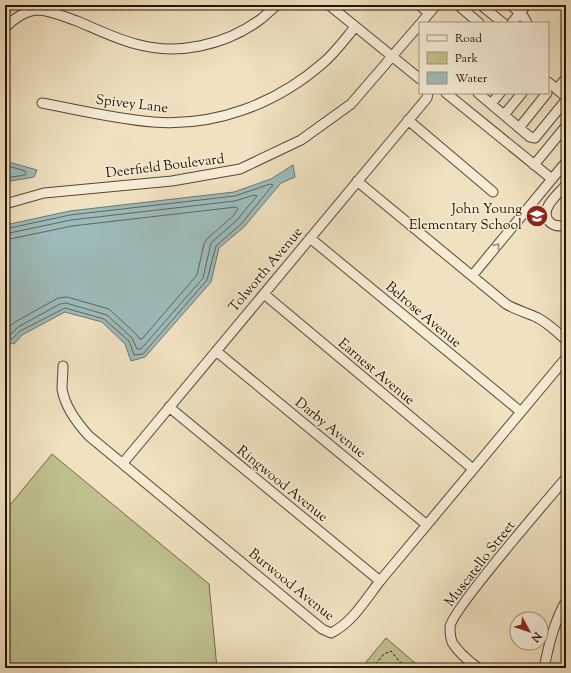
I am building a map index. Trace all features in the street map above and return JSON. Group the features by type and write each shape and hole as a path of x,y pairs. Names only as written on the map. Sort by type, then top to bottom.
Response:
{"street":[{"path":"5,28 10,22 23,14 38,10 62,15 136,44 171,49 190,48 229,38 261,19 276,5"},
{"path":"329,5 419,79"},
{"path":"419,5 429,13"},
{"name":"Deerfield Boulevard","path":"422,22 436,5"},
{"path":"458,5 478,22"},
{"path":"481,5 502,22"},
{"path":"511,5 520,13 526,22"},
{"path":"513,22 526,5"},
{"name":"Deerfield Boulevard","path":"5,204 44,193 172,181 240,169 301,140 352,104 419,26"},
{"name":"Spivey Lane","path":"42,103 153,122 201,120 226,115 252,107 278,95 299,82 324,62 355,27"},
{"path":"479,94 530,137 535,138 566,99 550,88 566,78"},
{"name":"Tolworth Avenue","path":"123,463 408,120 428,94"},
{"path":"447,94 552,180"},
{"path":"491,104 499,94"},
{"path":"504,115 521,94"},
{"path":"519,128 545,94"},
{"path":"408,120 493,192"},
{"path":"534,165 566,126"},
{"path":"472,276 566,162"},
{"path":"357,181 506,304 516,310 538,318 564,335"},
{"path":"566,185 547,210 548,219 556,226 566,226"},
{"name":"Belrose Avenue","path":"310,238 521,412"},
{"name":"Earnest Avenue","path":"264,294 473,469"},
{"name":"Darby Avenue","path":"216,351 427,525"},
{"name":"Burwood Avenue","path":"63,366 62,389 69,409 78,424 89,436 322,629 331,633 341,628 354,614 566,358"},
{"name":"Ringwood Avenue","path":"169,407 380,581"},
{"name":"Muscatello Street","path":"478,668 470,662 452,641 450,626 461,606 478,584 566,478"},
{"path":"544,668 550,639 559,614 566,601"}],"path":[{"path":"372,668 384,654 391,651 400,662 409,668"}],"green space":[{"path":"52,454 209,584 217,668 5,668 5,511"},
{"path":"386,638 421,668 361,668"}],"water":[{"path":"5,161 37,170 34,177 5,182"},
{"path":"293,165 295,177 281,183 244,227 219,248 211,282 145,357 131,361 125,344 102,322 65,312 22,335 14,344 5,342 5,225 70,211 234,192 271,179"}],"place":[{"name":"John Young Elementary School","path":"537,216"}]}
